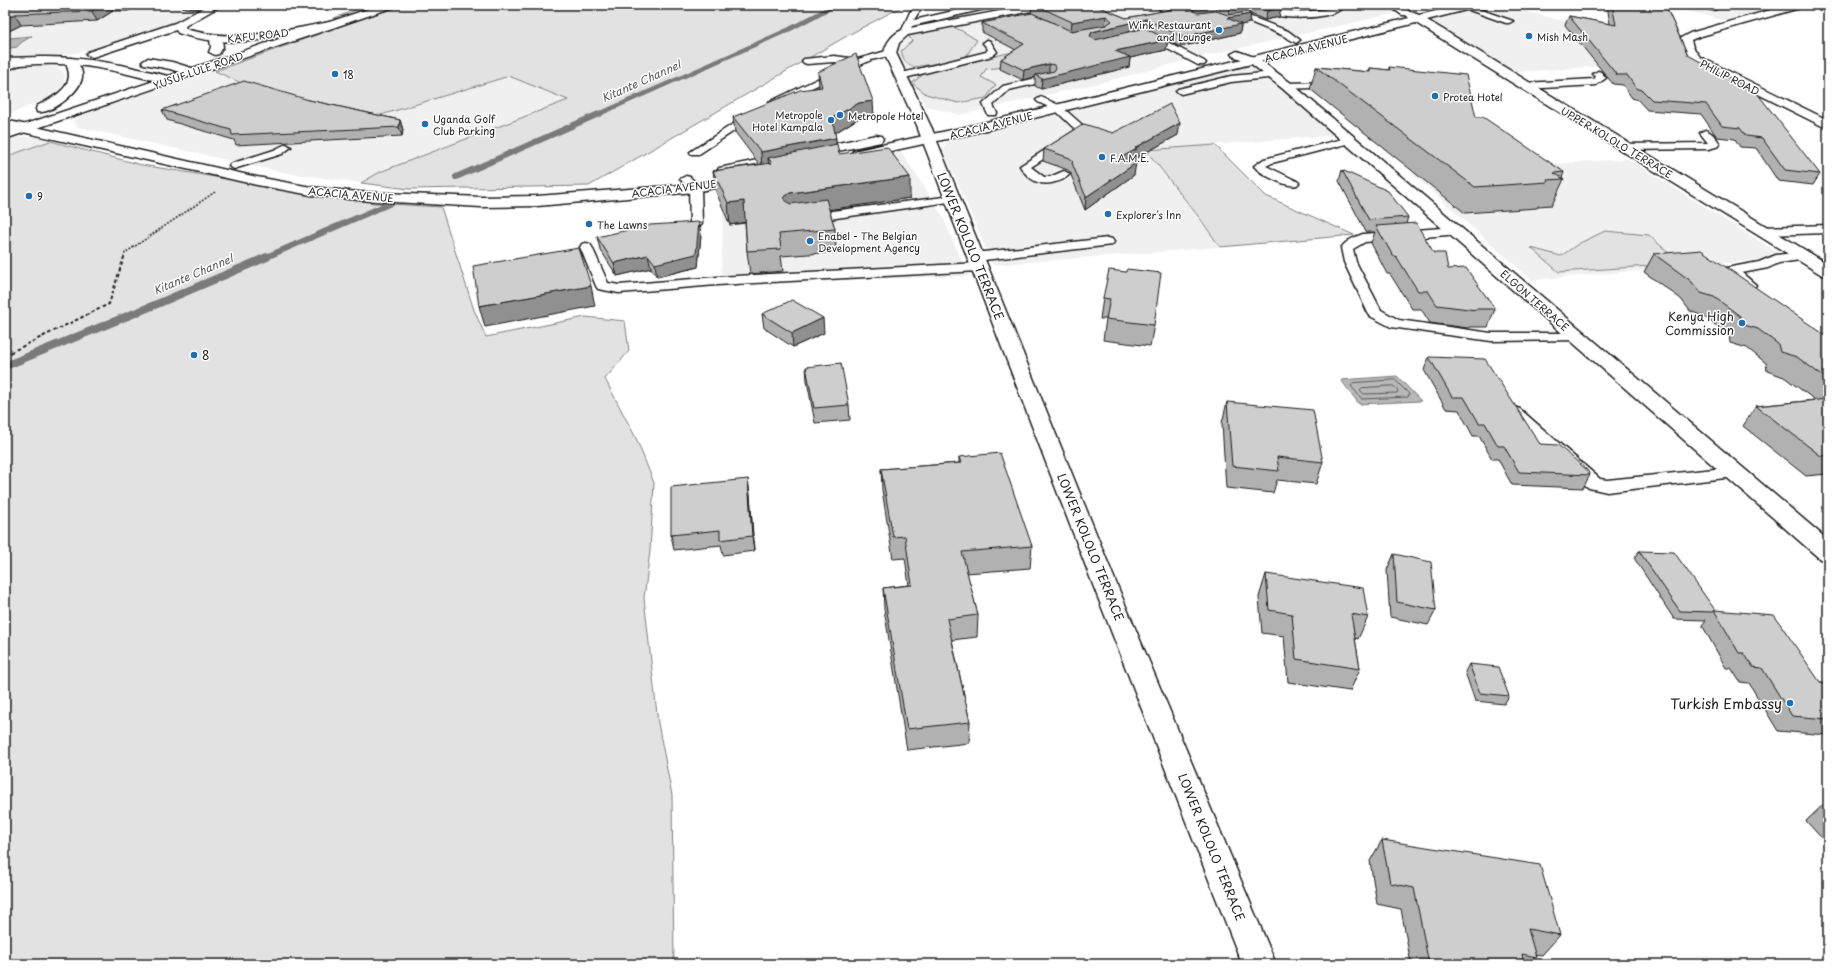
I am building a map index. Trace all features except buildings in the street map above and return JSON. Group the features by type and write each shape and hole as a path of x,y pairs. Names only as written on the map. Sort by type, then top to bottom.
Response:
{"main road":[{"name":"KAFU ROAD","path":"230,5 197,25 205,30 231,34 280,30"},
{"name":"YUSUF LULE ROAD","path":"125,82 358,5"},
{"name":"YUSUF LULE ROAD","path":"44,115 168,80 390,5"},
{"path":"890,53 890,46 907,28 1047,5"},
{"name":"UPPER KOLOLO TERRACE","path":"1392,5 1828,271"},
{"name":"ACACIA AVENUE","path":"44,115 311,192 409,199 481,202 537,201 690,183 1058,108 1253,60 1412,16 1439,5"},
{"name":"PHILIP ROAD","path":"1799,5 1694,35 1685,39 1687,47 1696,59 1828,125"},
{"path":"5,62 46,60 92,54 179,25 215,6"},
{"name":"ACACIA AVENUE","path":"927,134 992,113 1041,100 1296,40 1466,6"},
{"name":"KAFU ROAD","path":"179,25 182,31 187,33 216,39 263,36 335,24"},
{"path":"215,52 217,47 216,39"},
{"name":"LOWER KOLOLO TERRACE","path":"890,53 927,134 1108,592 1259,964"},
{"path":"92,54 172,66 191,72"},
{"name":"ELGON TERRACE","path":"1237,54 1253,60 1274,75 1828,553"},
{"path":"46,60 94,63 148,74 168,80"},
{"path":"44,115 73,87 76,82 76,73 71,62"},
{"name":"YUSUF LULE ROAD","path":"5,135 26,122 44,115 80,97"},
{"name":"ACACIA AVENUE","path":"5,124 26,122 236,171"}],"lane":[{"path":"186,5 215,6"},
{"path":"907,28 914,12 923,5"},
{"path":"907,28 986,5"},
{"path":"1159,5 1169,12"},
{"path":"1267,10 1281,15 1297,16 1335,10 1338,8 1337,5"},
{"path":"1466,6 1509,21"},
{"path":"1017,11 1031,17"},
{"path":"1221,19 1227,21 1246,17 1285,33 1296,40"},
{"path":"1138,35 1145,33 1201,63"},
{"path":"901,76 989,54 993,52 992,48 987,43"},
{"path":"695,152 763,108 858,62 890,53"},
{"path":"807,61 834,59 858,62"},
{"path":"5,68 19,62"},
{"path":"1525,86 1596,82 1601,78 1598,74"},
{"path":"1181,91 1231,79 1274,75"},
{"path":"992,113 988,104 1006,88 1049,78"},
{"path":"1287,86 1341,85"},
{"path":"1041,100 1058,108 1083,130 1025,166 1030,173 1044,181 1055,180 1064,174"},
{"path":"1623,147 1709,146 1715,144 1705,133"},
{"path":"1294,183 1267,172 1259,166 1268,161 1350,140"},
{"path":"236,171 286,147"},
{"path":"690,183 696,223"},
{"path":"799,219 952,199"},
{"path":"1763,231 1828,229"},
{"path":"1455,231 1364,238 1354,242 1347,248 1350,262 1375,313 1396,324 1491,337 1578,337"},
{"path":"586,247 603,286 619,289 977,262 1108,242"},
{"path":"1758,292 1731,271 1764,266 1776,259 1803,256"},
{"path":"1514,412 1584,476 1595,484 1607,486 1734,472"}],"path":[{"path":"5,355 109,304 125,253 236,171"}],"shaded area":[{"path":"212,5 146,35 129,41 71,54 5,58 5,6"},
{"path":"369,5 381,5 340,18 334,18"},
{"path":"400,5 905,5 852,33 589,186 409,189 361,183 380,172 568,100 509,76 368,119 241,90 239,82 215,71"},
{"path":"1053,5 1390,5 1398,10 1396,13 1200,57 1103,82 960,115 926,106 909,78 897,51 898,42 903,37 919,30"},
{"path":"1477,5 1500,5 1679,50 1693,60 1515,72 1465,44 1416,22"},
{"path":"1670,5 1787,5 1729,22"},
{"path":"948,25 977,40 964,59 914,67 905,62 901,51 912,41 908,35"},
{"path":"1033,47 1032,64 986,69 981,77 996,85 986,98 958,103 926,94 912,83 925,73"},
{"path":"1241,61 1257,67 1336,135 1146,150 1220,247 993,265 943,149 948,140 964,129 1225,63"},
{"path":"40,64 57,67 65,74 64,84 56,95 5,116 5,66"},
{"path":"215,71 272,97 368,119 509,76 568,100 380,172 361,183 281,172 78,127 72,121 88,112"},
{"path":"36,137 50,141 5,157 5,139"},
{"path":"50,141 142,165 374,203 441,207 474,310 486,337 585,317 625,321 629,351 605,379 636,438 654,483 650,551 644,598 658,723 672,795 674,964 5,964 5,157"},
{"path":"1215,145 1266,196 1354,235 1220,247 1201,220 1146,150"},
{"path":"901,151 943,217 968,276 721,284 724,185"},
{"path":"1628,159 1786,258 1532,280 1411,173"},
{"path":"1605,231 1649,235 1681,264 1559,272 1531,248 1561,256 1578,244"}],"water":[{"path":"32,36 17,47 5,49 5,40 9,38"},
{"path":"1397,376 1421,401 1359,404 1341,380"}],"waterway":[{"name":"Kitante Channel","path":"599,114 790,29 835,5"},
{"name":"Kitante Channel","path":"456,177 601,113"},
{"name":"Kitante Channel","path":"264,258 391,203"},
{"name":"Kitante Channel","path":"5,366 267,257"}],"place":[{"name":"Wink Restaurant and Lounge","path":"1219,30"},
{"name":"Mish Mash","path":"1529,36"},
{"name":"18","path":"335,74"},
{"name":"Protea Hotel","path":"1435,96"},
{"name":"Metropole Hotel","path":"840,115"},
{"name":"Metropole Hotel Kampala","path":"831,120"},
{"name":"Uganda Golf Club Parking","path":"425,124"},
{"name":"F.A.M.E.","path":"1102,157"},
{"name":"9","path":"29,196"},
{"name":"Explorer's Inn","path":"1108,214"},
{"name":"The Lawns","path":"589,224"},
{"name":"Enabel - The Belgian Development Agency","path":"810,241"},
{"name":"Kenya High Commission","path":"1742,323"},
{"name":"8","path":"194,355"},
{"name":"Turkish Embassy","path":"1790,703"}]}
